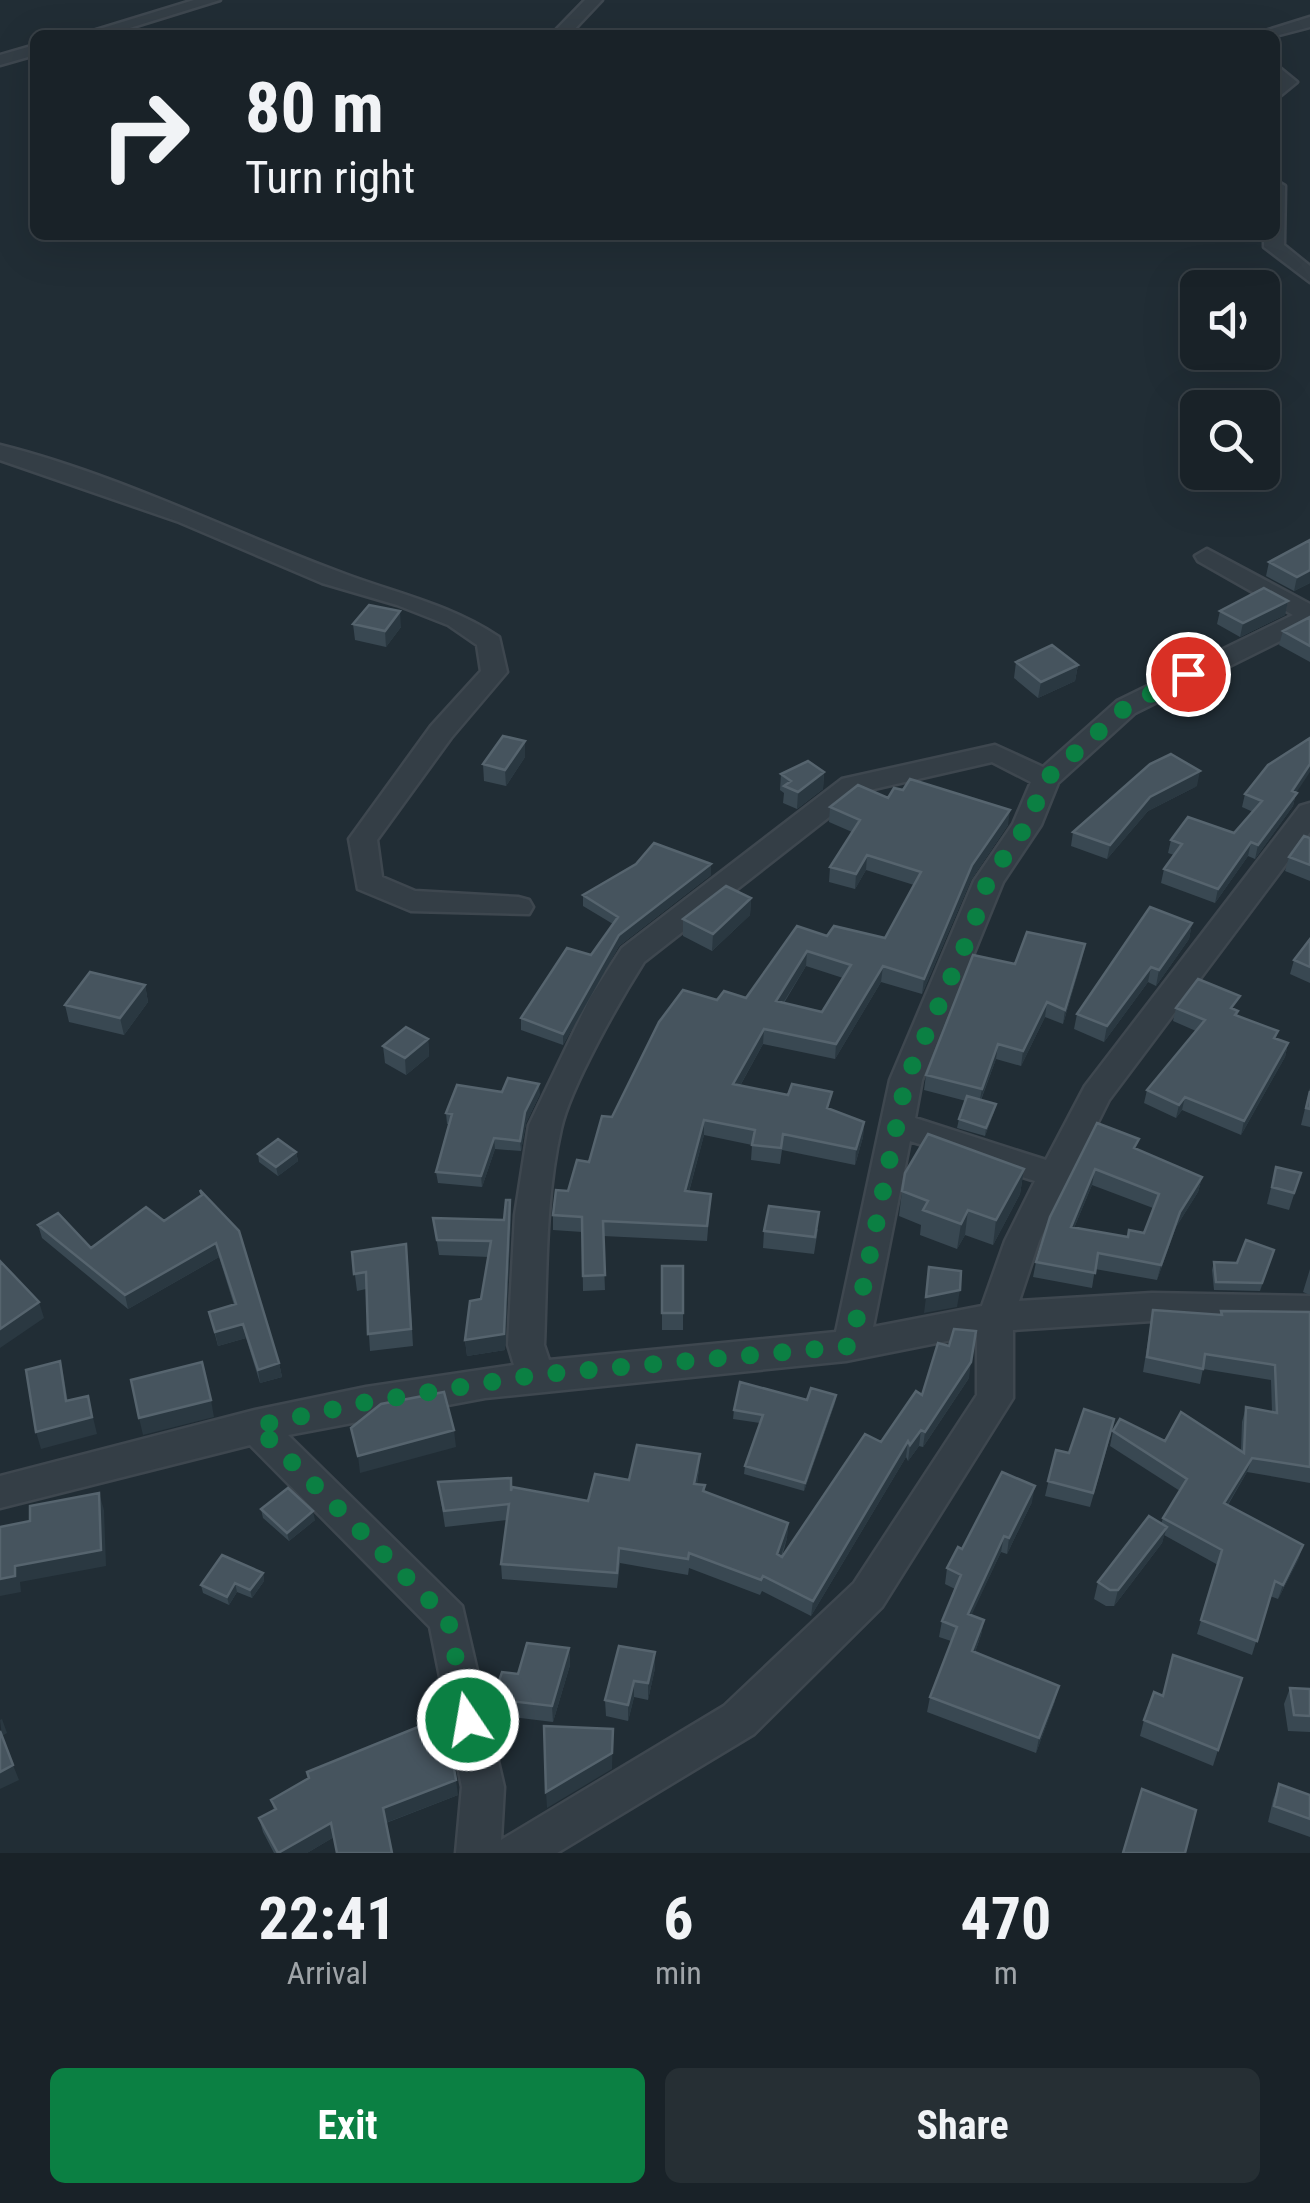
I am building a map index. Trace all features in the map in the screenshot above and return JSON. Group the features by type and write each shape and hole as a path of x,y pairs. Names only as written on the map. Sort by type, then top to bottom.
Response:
{"street":[{"path":"106,30 212,0"},
{"path":"564,30 594,0"},
{"path":"1279,30 1310,22"},
{"path":"0,60 30,51"},
{"path":"1274,240 1274,247 1310,276"},
{"path":"0,452 187,517 331,578 406,600 457,620 490,642 494,672 386,802 363,838 366,868 368,882 411,901 518,907"},
{"path":"1207,556 1310,615"},
{"path":"851,1346 906,1080 971,932 988,880 1027,825 1046,779 1126,707 1310,615"},
{"path":"535,1375 526,1345 532,1215 545,1125 606,998 632,955 852,785 995,753 1046,779"},
{"path":"517,1853 739,1720 868,1595 995,1398 994,1318 1022,1241 1096,1094 1310,812"},
{"path":"896,1124 1058,1176"},
{"path":"0,1492 58,1481 256,1426 367,1402 535,1375 851,1346 994,1318 1159,1304 1310,1310"},
{"path":"256,1426 448,1619 482,1787 478,1853"}],"building":[{"path":"1310,540 1310,570 1297,577 1269,562"},
{"path":"1264,588 1288,601 1243,623 1220,611"},
{"path":"369,605 400,611 385,631 353,624"},
{"path":"1310,617 1310,646 1283,631"},
{"path":"1052,645 1078,665 1041,682 1016,662"},
{"path":"503,736 525,741 505,770 483,764"},
{"path":"1310,738 1310,764 1292,791 1297,793 1258,845 1251,842 1218,889 1164,869 1182,844 1171,840 1188,817 1234,833 1262,801 1245,794 1268,765"},
{"path":"1171,754 1200,771 1150,797 1110,845 1073,832 1150,764"},
{"path":"808,761 824,772 798,792 784,786 791,781 781,774"},
{"path":"910,779 1010,810 972,865 924,979 883,966 836,1044 764,1029 733,1084 788,1095 792,1084 832,1092 827,1108 864,1122 856,1149 783,1134 781,1148 752,1145 755,1130 704,1120 685,1191 711,1194 707,1226 603,1221 605,1275 583,1276 582,1217 553,1215 556,1190 568,1191 577,1160 589,1162 602,1116 612,1117 659,1022 683,990 717,1000 724,991 746,998 797,926 827,936 834,926 885,938 921,872 867,855 856,874 830,867 860,820 830,807 858,785 888,798 894,788 903,790","holes":["807,951 851,965 822,1012 776,1001"]},
{"path":"1304,836 1310,838 1310,865 1289,857"},
{"path":"654,843 711,864 619,935 563,1034 521,1018 567,948 591,955 618,917 583,895 636,864"},
{"path":"726,886 751,898 713,934 683,919"},
{"path":"1150,907 1192,923 1159,970 1151,967 1107,1026 1077,1014"},
{"path":"1027,932 1085,944 1065,1010 1047,1002 1023,1051 998,1044 982,1089 926,1075 973,955 1015,964"},
{"path":"1310,939 1310,967 1294,960"},
{"path":"90,972 145,985 120,1018 65,1005"},
{"path":"1198,979 1240,996 1231,1008 1238,1011 1235,1015 1278,1031 1274,1038 1288,1043 1244,1121 1185,1097 1179,1105 1147,1090 1205,1020 1176,1008"},
{"path":"406,1027 428,1039 405,1058 383,1046"},
{"path":"508,1078 539,1084 525,1112 520,1141 494,1138 481,1176 436,1172 452,1114 446,1113 457,1085 502,1092"},
{"path":"967,1096 996,1104 986,1128 959,1119"},
{"path":"1097,1123 1139,1139 1134,1148 1202,1177 1180,1212 1161,1265 1098,1253 1095,1273 1036,1262 1050,1217","holes":["1095,1169 1159,1194 1144,1233 1129,1230 1128,1237 1071,1227"]},
{"path":"928,1134 1024,1169 996,1220 968,1210 961,1224 923,1210 928,1201 902,1191 905,1173"},
{"path":"278,1139 296,1152 276,1167 258,1154"},
{"path":"1276,1167 1301,1173 1294,1193 1272,1187"},
{"path":"200,1190 239,1231 279,1363 258,1370 243,1324 215,1332 209,1312 236,1304 216,1243 125,1295 38,1225 58,1213 91,1248 146,1207 164,1221 202,1195"},
{"path":"506,1200 510,1200 504,1334 465,1340 470,1301 481,1299 491,1241 437,1240 433,1218 504,1220"},
{"path":"769,1206 819,1212 815,1237 764,1231"},
{"path":"1246,1240 1274,1250 1262,1283 1216,1282 1214,1262 1237,1263"},
{"path":"406,1244 411,1329 368,1334 366,1272 354,1274 352,1252"},
{"path":"0,1261 39,1302 0,1329"},
{"path":"662,1266 683,1266 683,1313 662,1313"},
{"path":"929,1267 961,1271 960,1290 926,1297"},
{"path":"1153,1310 1222,1315 1221,1311 1310,1312 1310,1467 1252,1458 1224,1503 1303,1545 1283,1585 1275,1581 1257,1641 1201,1620 1222,1550 1163,1518 1187,1479 1113,1431 1120,1419 1165,1441 1181,1412 1244,1453 1246,1407 1277,1413 1275,1365 1205,1354 1203,1369 1147,1357"},
{"path":"954,1329 976,1331 971,1362 925,1432 921,1430 910,1445 908,1441 813,1601 763,1576 761,1580 689,1553 688,1559 619,1548 617,1573 501,1564 509,1504 444,1511 438,1482 511,1478 511,1491 512,1487 588,1501 595,1474 629,1480 637,1445 700,1454 694,1484 705,1485 703,1491 788,1523 777,1554 782,1557 865,1434 881,1442 916,1391 922,1395 938,1343 949,1346"},
{"path":"60,1361 66,1401 88,1396 92,1417 36,1432 26,1370"},
{"path":"202,1362 211,1400 139,1418 131,1380"},
{"path":"740,1382 807,1400 811,1388 836,1395 805,1483 745,1466 763,1415 734,1410"},
{"path":"444,1392 454,1430 358,1456 351,1428 381,1404"},
{"path":"1084,1409 1114,1419 1093,1493 1048,1481 1056,1450 1069,1453"},
{"path":"1002,1472 1035,1486 1009,1538 1004,1536 968,1614 984,1620 972,1651 1059,1686 1039,1738 930,1697 957,1627 942,1621 961,1575 947,1568 958,1547 962,1549"},
{"path":"288,1488 313,1511 287,1533 261,1509"},
{"path":"99,1493 101,1550 15,1566 15,1576 0,1579 0,1527 30,1521 30,1506"},
{"path":"1149,1516 1167,1527 1118,1590 1110,1590 1098,1582"},
{"path":"222,1555 263,1573 250,1590 235,1583 227,1597 201,1585"},
{"path":"527,1643 569,1648 552,1706 493,1699 502,1672 518,1674"},
{"path":"619,1646 655,1652 648,1683 634,1681 628,1705 605,1700"},
{"path":"1173,1655 1242,1678 1218,1750 1144,1720 1154,1692 1163,1696"},
{"path":"1290,1688 1310,1689 1310,1716 1294,1715"},
{"path":"445,1716 456,1780 383,1808 392,1853 337,1853 331,1823 278,1853 259,1818 276,1809 271,1800 309,1778 307,1772"},
{"path":"544,1726 613,1729 612,1753 546,1792"},
{"path":"0,1731 13,1765 0,1772"},
{"path":"1279,1784 1310,1795 1310,1819 1274,1806"},
{"path":"1142,1789 1196,1810 1185,1853 1123,1853"}],"route":[{"path":"468,1720 448,1619 256,1426 367,1402 535,1375 851,1346 906,1080 971,932 988,880 1027,825 1046,779 1126,707 1188,674"}]}
